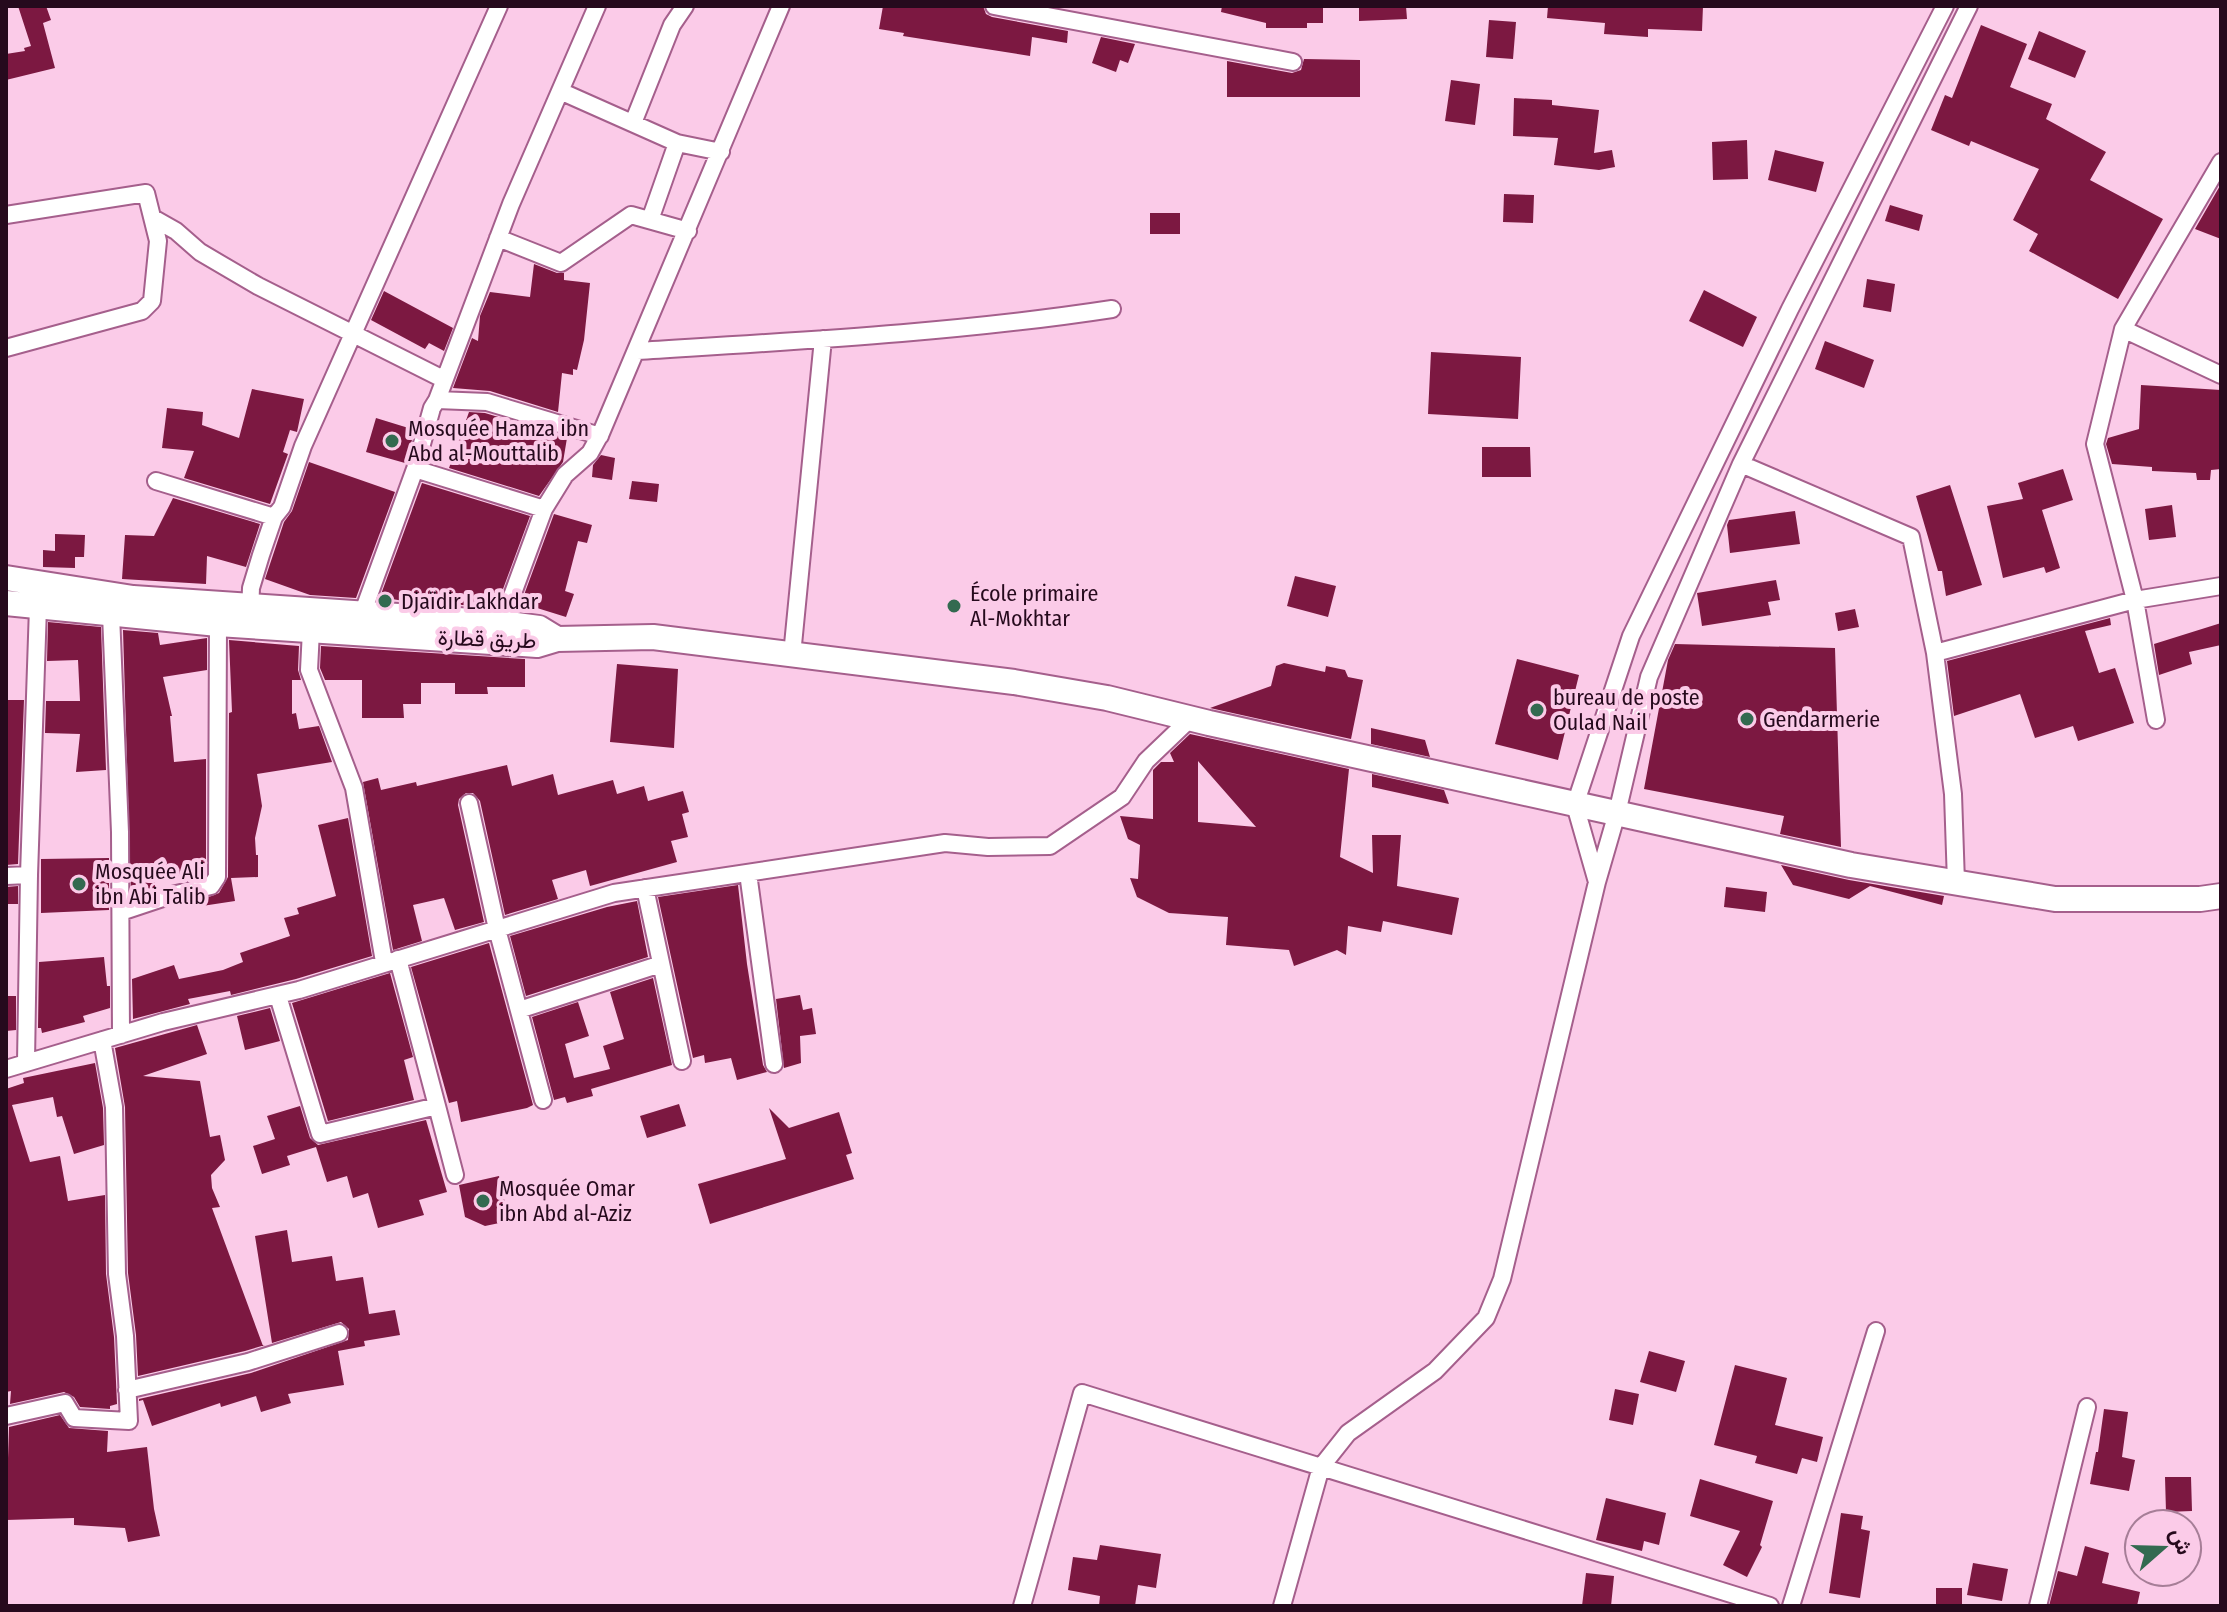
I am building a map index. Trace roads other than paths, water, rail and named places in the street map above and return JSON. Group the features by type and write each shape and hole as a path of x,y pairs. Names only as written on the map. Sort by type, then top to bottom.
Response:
{"main road":[{"name":"طريق قطارة","path":"6,578 250,616 311,630 359,624"},
{"name":"طريق قطارة","path":"6,603 218,624 250,616 504,632 539,628 557,639 653,637 792,655"},
{"path":"792,655 1014,682 1107,698 1575,805 1851,865 1956,883 2055,899 2200,899 2221,896"}],"street":[{"path":"250,616 251,588 274,517 282,507 303,446 410,212 499,6"},
{"path":"359,624 415,469 443,379 498,238 597,6"},
{"path":"633,123 670,30 685,6"},
{"path":"504,632 544,509 565,475 590,453 600,436 781,6"},
{"path":"994,6 1293,62"},
{"path":"1597,882 1575,805 1631,636 1790,309 1945,6"},
{"path":"1282,1606 1321,1467 1348,1433 1435,1371 1486,1318 1502,1279 1649,677 1741,464 1969,6"},
{"path":"560,91 677,143 721,152"},
{"path":"650,220 677,143"},
{"path":"2156,720 2135,600 2095,444 2123,329 2221,162"},
{"path":"6,215 146,193 158,241 152,301 142,311 6,348"},
{"path":"498,238 561,263 631,215 688,231"},
{"path":"153,218 176,231 200,252 258,286 443,379"},
{"path":"637,351 1037,321 1112,309"},
{"path":"2123,329 2221,375"},
{"path":"792,655 823,339"},
{"path":"437,400 487,402 600,436"},
{"path":"1741,464 1911,537 1935,653 1953,794 1956,883"},
{"path":"415,469 544,509"},
{"path":"156,481 274,517"},
{"path":"1935,653 2135,600 2221,586"},
{"path":"26,1062 38,607"},
{"path":"111,614 120,832 121,1035"},
{"path":"121,912 211,886 217,877 218,624"},
{"path":"311,630 309,670 354,788 391,960 437,1106 455,1175"},
{"path":"6,1069 163,1022 278,996 614,893 945,843 988,847 1050,846 1122,797 1146,761 1191,718"},
{"path":"469,803 497,929 543,1100"},
{"path":"748,873 774,1064"},
{"path":"6,876 29,875"},
{"path":"645,888 682,1061"},
{"path":"519,1010 661,964"},
{"path":"278,996 320,1134 437,1106"},
{"path":"6,1416 65,1403 74,1418 129,1421 117,1274 114,1107 102,1040"},
{"path":"1791,1606 1876,1331"},
{"path":"127,1390 248,1362 339,1333"},
{"path":"1022,1606 1082,1393 1770,1606"},
{"path":"2038,1606 2087,1407"}],"place":[{"name":"Mosquée Hamza ibn Abd al-Mouttalib","path":"392,441"},
{"name":"Djaïdir Lakhdar","path":"385,601"},
{"name":"École primaire Al-Mokhtar","path":"954,606"},
{"name":"bureau de poste Oulad Nail","path":"1537,710"},
{"name":"Gendarmerie","path":"1747,719"},
{"name":"Mosquée Ali ibn Abi Talib","path":"79,884"},
{"name":"Mosquée Omar ibn Abd al-Aziz","path":"483,1201"}]}
